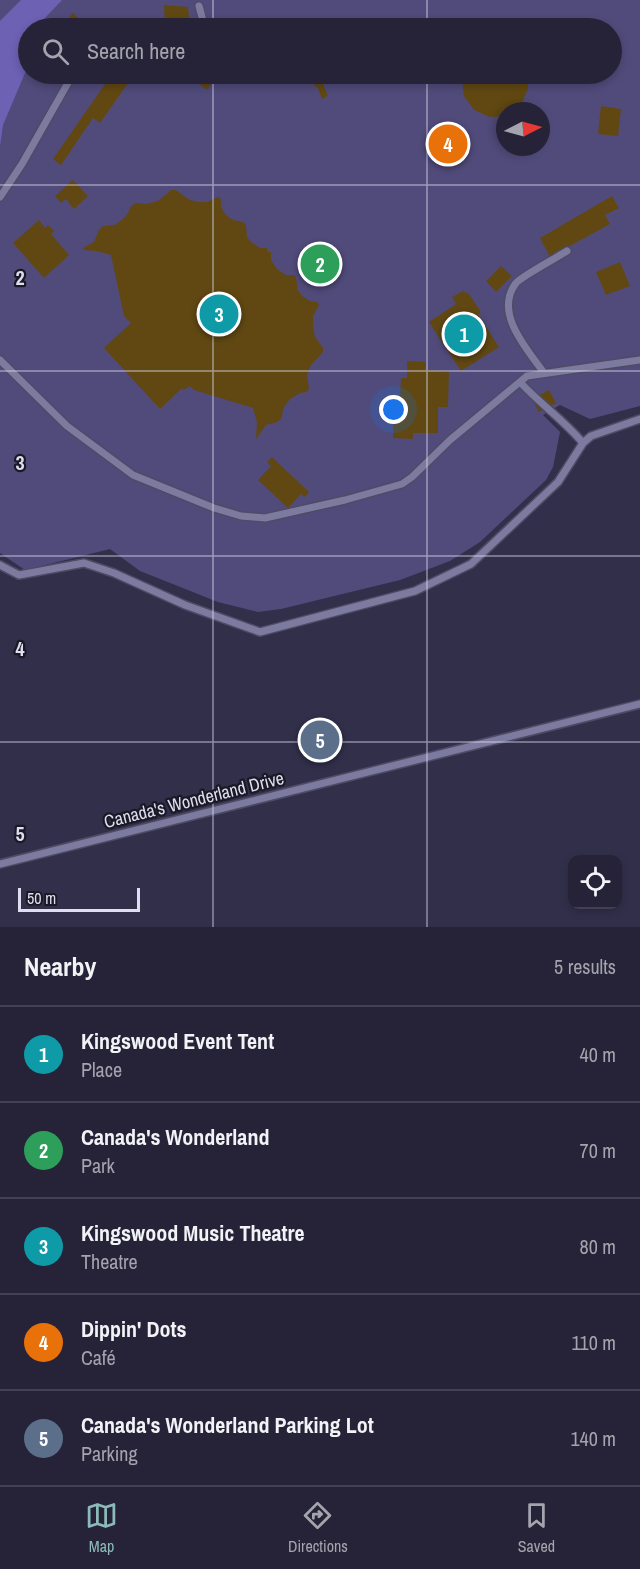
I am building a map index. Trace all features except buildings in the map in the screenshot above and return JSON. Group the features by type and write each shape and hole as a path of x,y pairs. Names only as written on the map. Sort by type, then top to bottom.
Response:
{"lane":[{"path":"199,6 202,18"},
{"path":"0,197 22,164 67,84"},
{"path":"544,373 517,335 509,317 510,297 517,282 567,251"},
{"path":"0,360 67,426 126,471 214,508 253,518 288,514 402,484 450,440 527,376 640,360"},
{"path":"520,382 537,401 551,410 583,443"},
{"path":"0,565 19,575 84,563 114,573 185,605 260,632 275,626 415,591 471,564 558,482 583,443 591,436 640,420"},
{"name":"Canada's Wonderland Drive","path":"0,864 640,704"}],"shaded area":[{"path":"0,0 640,0 640,406 590,419 560,405 543,415 560,432 553,467 546,480 480,542 450,561 400,580 281,609 258,612 218,602 140,571 110,549 25,570 0,553"},
{"path":"21,0 62,0 45,18 18,18 18,84 20,84 3,125 0,146 0,21"}],"place":[{"name":"Dippin' Dots","path":"448,144"},
{"name":"Canada's Wonderland","path":"320,264"},
{"name":"Kingswood Music Theatre","path":"219,314"},
{"name":"Kingswood Event Tent","path":"464,334"},
{"name":"Canada's Wonderland Parking Lot","path":"320,740"}]}
